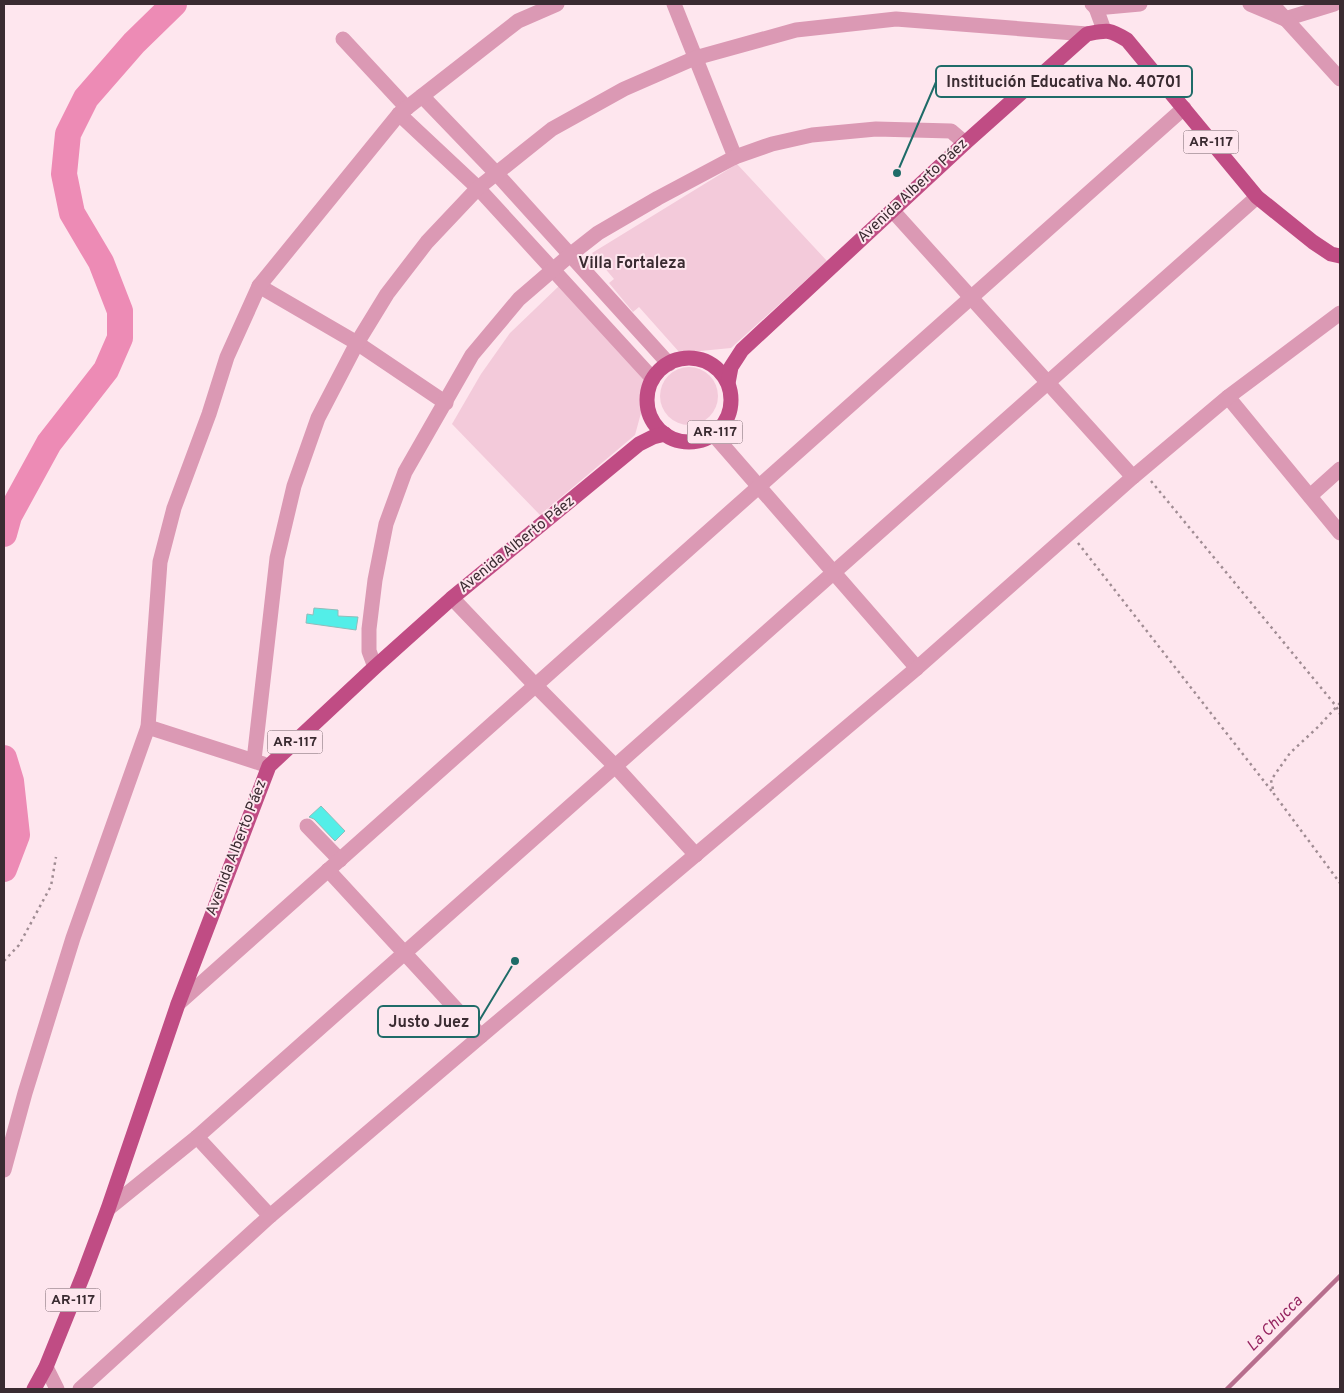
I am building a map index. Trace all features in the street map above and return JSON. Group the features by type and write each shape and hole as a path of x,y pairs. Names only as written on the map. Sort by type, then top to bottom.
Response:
{"main road":[{"name":"AR-117","path":"1087,34 1104,30 1115,33 1127,40 1257,197 1313,242 1331,254 1340,256"},
{"name":"Avenida Alberto Páez","path":"728,383 731,367 742,350 965,143 1087,34"},
{"name":"Avenida Alberto Páez","path":"706,362 724,358 742,350"},
{"name":"AR-117","path":"653,379 660,370 681,359 694,358 706,362"},
{"path":"706,362 719,370 728,383"},
{"path":"653,379 648,392 648,406 652,419 664,434"},
{"name":"AR-117","path":"664,434 676,440 689,442 701,440 713,434 723,424 730,411 731,397 728,383"},
{"name":"Avenida Alberto Páez","path":"639,444 648,431 652,419"},
{"name":"Avenida Alberto Páez","path":"34,1389 46,1367 84,1273 108,1209 178,1004 269,766 452,598 639,444 664,434"}],"street":[{"path":"4,1170 25,1093 73,938 148,727 160,562 172,517 209,414 227,356 259,286 403,111 518,21 558,4"},
{"path":"674,4 735,157"},
{"path":"1104,30 1094,6 1140,4"},
{"path":"1250,4 1285,19 1334,4"},
{"path":"1272,4 1340,79"},
{"path":"254,760 277,558 294,486 318,418 356,343 387,294 422,250 478,188 552,129 624,88 695,58 796,30 896,19 1087,34"},
{"path":"343,38 403,111 478,188 653,379"},
{"path":"422,96 496,173 669,364"},
{"path":"178,1004 536,686 970,296 1184,108"},
{"path":"375,667 369,651 369,629 375,580 386,524 405,472 472,355 519,299 598,233 735,157 772,144 812,135 876,129 951,131 965,143"},
{"path":"108,1209 197,1137 1257,197"},
{"path":"892,210 1047,383 1138,474"},
{"path":"259,286 356,343 446,403"},
{"path":"80,1389 270,1216 917,668 1228,397 1340,313"},
{"path":"1228,397 1340,533"},
{"path":"713,434 917,668"},
{"path":"1310,496 1340,469"},
{"path":"452,598 615,766 696,855"},
{"path":"148,727 269,766"},
{"path":"307,826 334,865 404,954 481,1036"},
{"path":"197,1137 270,1216"},
{"path":"46,1367 57,1389"}],"path":[{"path":"1138,474 1336,706 1340,714"},
{"path":"1070,533 1274,794 1340,883"},
{"path":"1274,794 1271,780 1290,753 1340,703"},
{"path":"4,961 20,944 51,886 56,857"}],"shaded area":[{"path":"737,164 827,261 731,348 680,353 639,307 633,312 609,283 614,279 592,253"},
{"path":"560,285 645,370 641,413 635,435 540,515 452,424 481,374 510,333"},
{"path":"683,367 695,367 710,375 718,390 718,402 710,417 695,425 683,425 668,417 660,402 660,390 668,375"}],"building":[{"path":"314,608 338,610 338,616 358,617 356,630 306,623 307,614 313,615"},
{"path":"321,806 345,831 335,841 314,819 309,817"}],"waterway":[{"path":"4,534 9,516 49,443 106,370 120,338 120,311 101,262 72,213 64,174 68,134 86,98 134,43 174,4"},
{"path":"4,758 11,781 17,835 4,869"},
{"name":"La Chucca","path":"1227,1389 1340,1276"}],"place":[{"name":"Institución Educativa No. 40701","path":"897,173"},
{"name":"Justo Juez","path":"515,961"}],"district":[{"name":"Villa Fortaleza","path":"632,264"}]}
